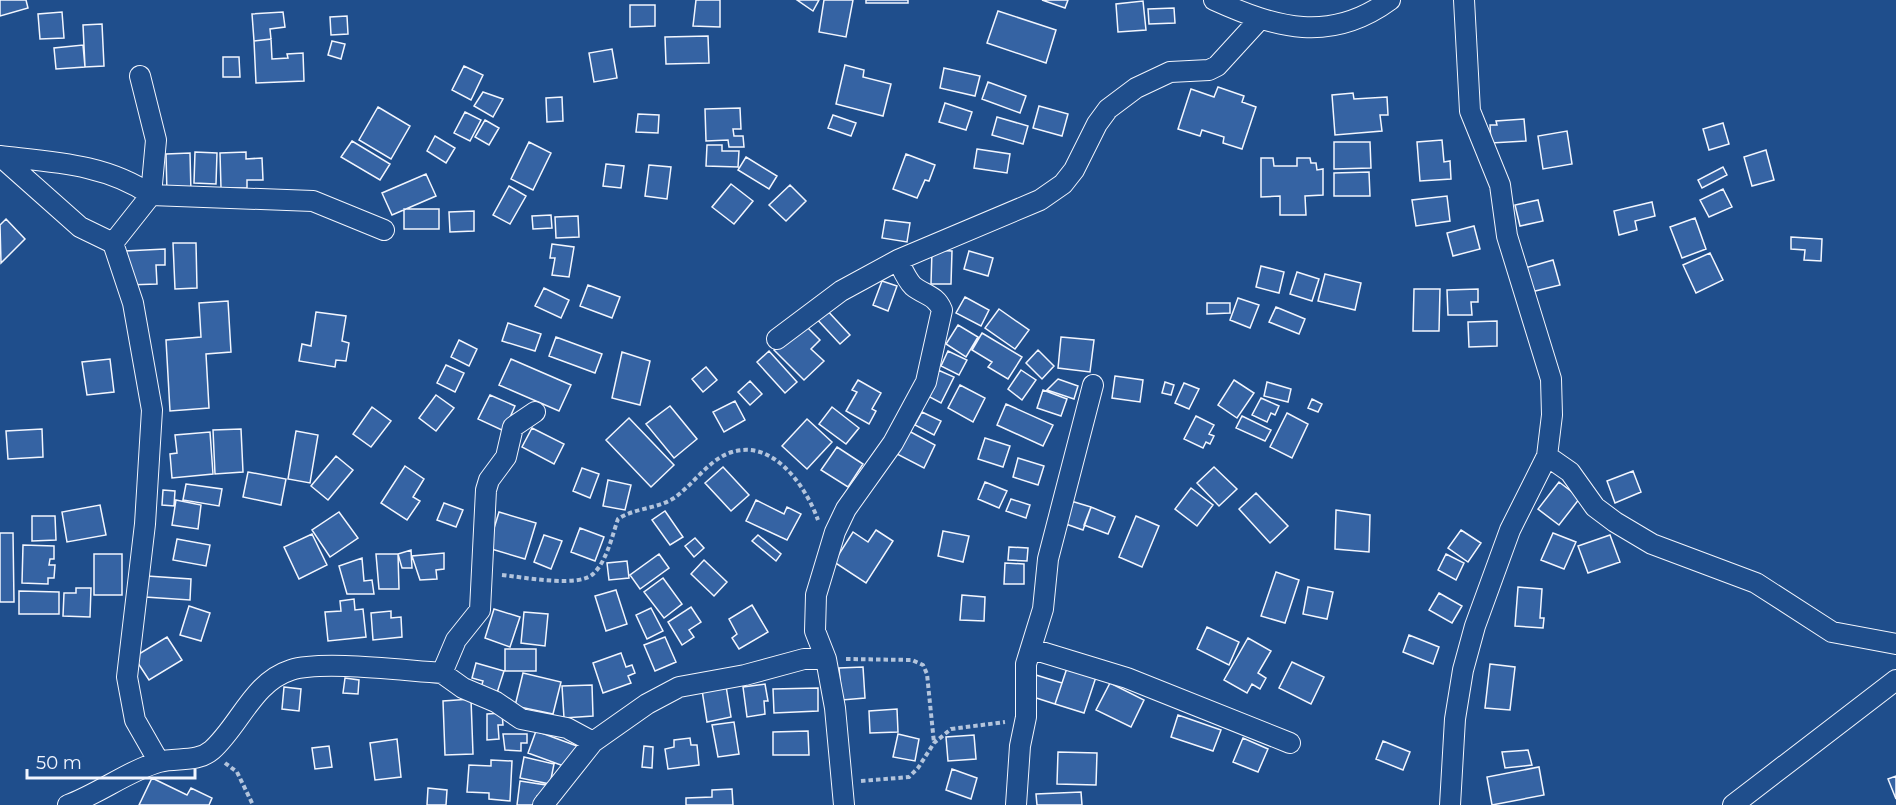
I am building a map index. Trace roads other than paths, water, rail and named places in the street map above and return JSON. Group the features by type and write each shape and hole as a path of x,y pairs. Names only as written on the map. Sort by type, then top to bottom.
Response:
{"street":[{"path":"1214,0 1260,19 1301,28 1325,27 1357,20 1390,0"},
{"path":"1450,805 1455,719 1475,626 1510,530 1547,456 1552,415 1551,379 1507,236 1500,185 1470,111 1464,0"},
{"path":"777,339 841,291 898,260 1040,200 1063,184 1074,170 1108,109 1156,76 1185,69 1209,70 1217,66 1260,19"},
{"path":"113,243 151,195 156,140 140,76"},
{"path":"0,156 79,165 136,184 151,195 313,201 384,230"},
{"path":"0,156 80,227 113,243 132,303 152,410 145,524 127,677 135,720 159,762"},
{"path":"844,805 835,708 826,659 817,642 814,619 816,595 835,532 846,509 892,443 926,382 931,368 936,332 942,317 939,302 914,287 898,260"},
{"path":"1016,805 1020,746 1026,717 1026,664 1043,609 1048,559 1093,385"},
{"path":"442,673 456,640 480,610 480,573 489,480 506,458 513,428 535,412"},
{"path":"1547,456 1570,472 1595,507 1652,544 1756,583 1832,632 1896,644"},
{"path":"1032,649 1127,678 1290,743"},
{"path":"543,805 593,742 647,704 679,687 746,675 804,659 826,659"},
{"path":"68,805 159,762 195,759 211,751 263,687 277,675 294,669 322,666 442,673 463,688 496,702 521,719 567,728 593,742"},
{"path":"1733,805 1896,680"}]}
